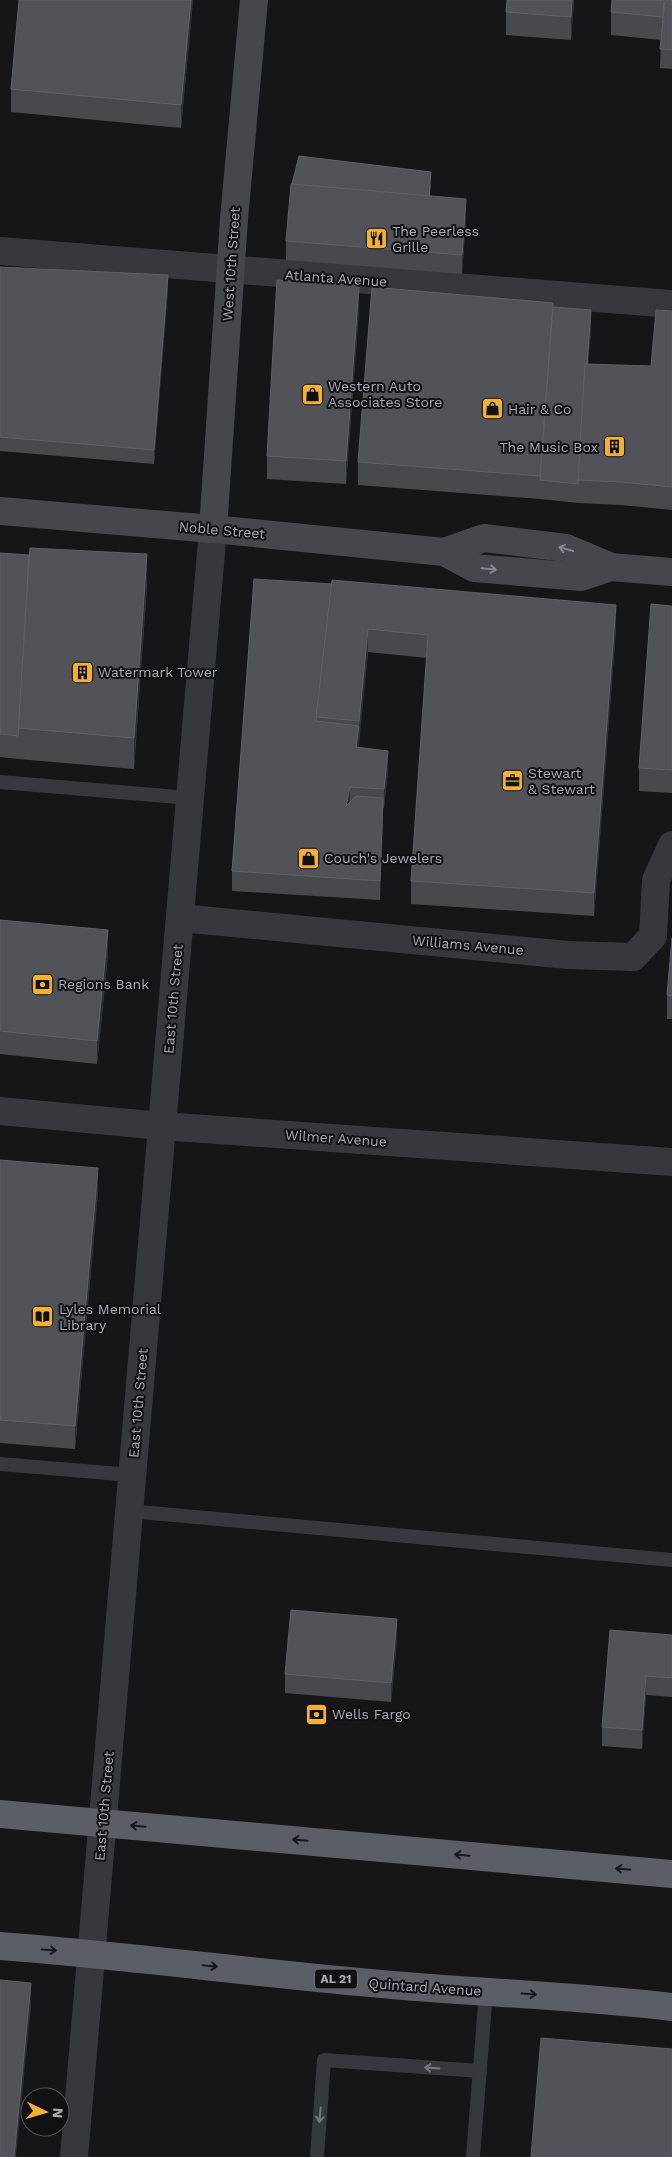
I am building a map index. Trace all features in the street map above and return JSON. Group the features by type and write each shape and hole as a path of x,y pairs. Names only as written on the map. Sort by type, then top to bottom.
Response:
{"highway":[{"path":"0,1814 672,1874"},
{"name":"Quintard Avenue","path":"0,1946 92,1953 392,1985 614,2000 672,2006"}],"main road":[{"name":"West 10th Street","path":"213,529 231,270 254,0"},
{"name":"Noble Street","path":"0,511 213,529 444,552 474,568 581,577 611,567 672,572"}],"street":[{"name":"Atlanta Avenue","path":"0,251 672,304"},
{"name":"East 10th Street","path":"74,2157 213,529"},
{"name":"Williams Avenue","path":"180,918 568,955 633,957 653,936 656,880 672,846"},
{"name":"Wilmer Avenue","path":"0,1111 162,1126 672,1162"}],"lane":[{"path":"0,782 190,798"},
{"path":"0,1464 132,1475"},
{"path":"129,1511 672,1560"},
{"path":"472,2157 486,1992"},
{"path":"317,2157 324,2060 480,2071"}],"building":[{"path":"19,0 191,0 181,105 11,89"},
{"path":"507,0 572,0 571,17 506,12"},
{"path":"612,0 664,0 663,17 611,12"},
{"path":"665,0 672,0 672,50 660,49"},
{"path":"299,156 431,172 429,196 292,184"},
{"name":"The Peerless Grille","path":"291,184 466,199 462,255 286,241"},
{"path":"0,267 168,275 154,450 0,437"},
{"name":"Western Auto Associates Store","path":"277,280 359,286 346,461 267,456"},
{"path":"372,287 553,303 540,476 358,462"},
{"path":"553,307 591,310 587,364 585,364 578,484 540,480"},
{"path":"656,310 672,311 672,487 578,480 585,364 651,366"},
{"name":"Watermark Tower","path":"30,548 147,554 134,738 18,728"},
{"path":"0,553 29,555 18,736 0,734"},
{"path":"254,579 332,584 316,721 359,726 356,747 388,751 384,789 350,787 346,806 356,796 383,798 380,881 232,871"},
{"name":"Stewart & Stewart","path":"332,580 616,605 594,893 411,881 428,635 368,629 359,721 316,717"},
{"path":"651,604 672,606 672,770 639,768"},
{"path":"0,920 108,930 97,1041 0,1031"},
{"path":"672,938 672,996 667,995"},
{"name":"Lyles Memorial Library","path":"0,1160 98,1168 75,1426 0,1420"},
{"path":"291,1610 397,1619 391,1683 285,1674"},
{"path":"610,1630 672,1635 672,1678 646,1676 642,1730 602,1727"},
{"path":"0,1980 31,1983 14,2157 0,2157"},
{"path":"541,2038 672,2049 672,2157 531,2157"}],"place":[{"name":"The Peerless Grille","path":"376,239"},
{"name":"Western Auto Associates Store","path":"312,394"},
{"name":"Hair & Co","path":"492,409"},
{"name":"The Music Box","path":"614,447"},
{"name":"Watermark Tower","path":"82,672"},
{"name":"Stewart & Stewart","path":"512,781"},
{"name":"Couch's Jewelers","path":"308,858"},
{"name":"Regions Bank","path":"42,984"},
{"name":"Lyles Memorial Library","path":"43,1317"},
{"name":"Wells Fargo","path":"316,1714"}]}
